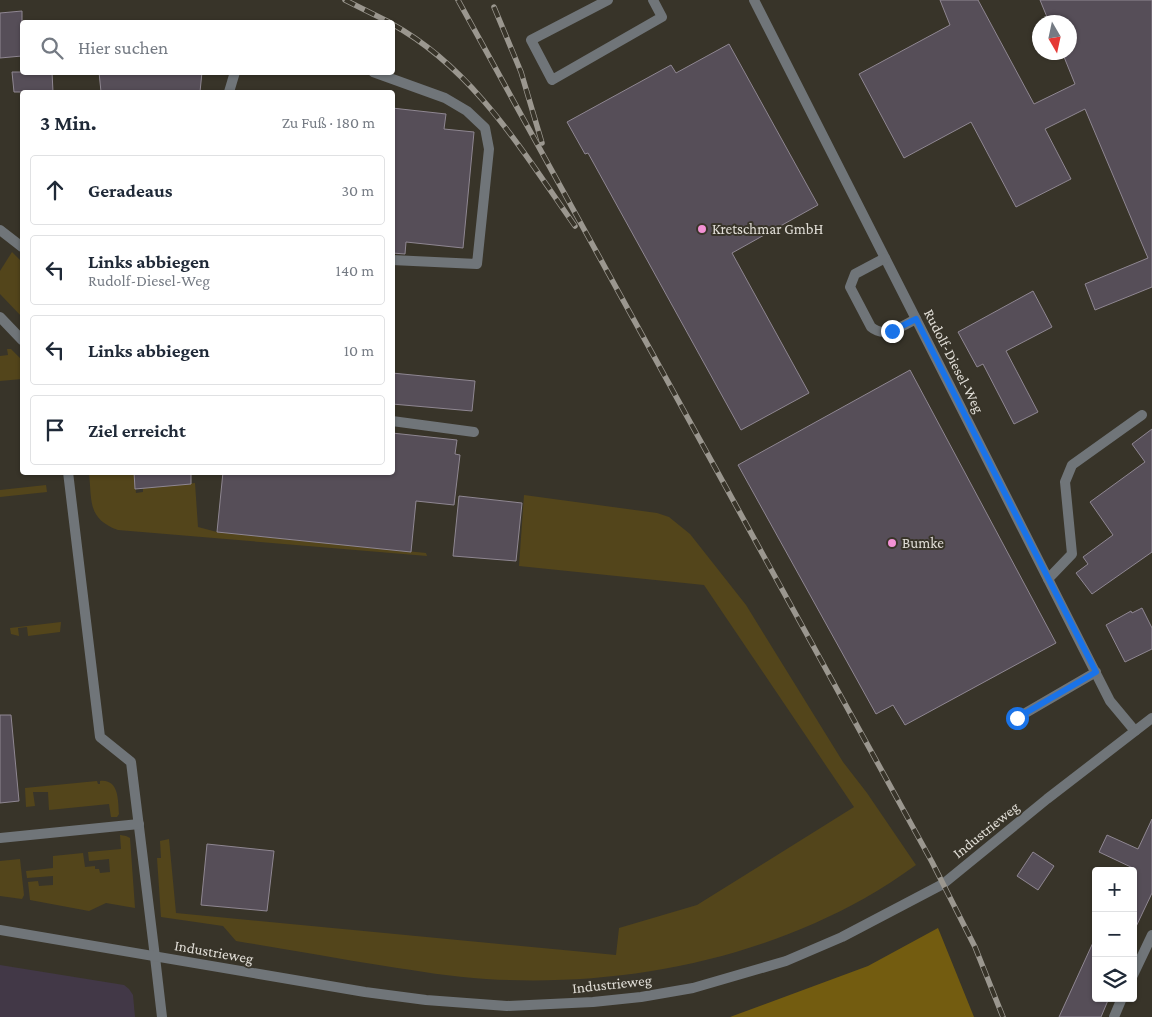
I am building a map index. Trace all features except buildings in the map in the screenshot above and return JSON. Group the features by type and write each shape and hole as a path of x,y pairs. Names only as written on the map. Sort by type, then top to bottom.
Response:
{"street":[{"path":"608,0 531,40 552,80 662,17 653,0"},
{"name":"Rudolf-Diesel-Weg","path":"754,0 1110,701 1135,731"},
{"path":"230,90 234,75"},
{"path":"381,75 445,98 468,112 485,128 489,149 477,264 395,260"},
{"path":"0,230 20,245"},
{"path":"885,258 855,274 850,287 871,326 876,331 884,333 892,331 916,319"},
{"path":"0,317 20,338"},
{"path":"1048,579 1072,554 1066,482 1072,465 1142,415"},
{"path":"395,421 474,432"},
{"path":"68,475 100,737 131,762 162,1017"},
{"path":"1017,718 1096,672"},
{"name":"Industrieweg","path":"0,930 365,992 426,1000 507,1006 593,1002 641,997 693,988 786,961 842,937 943,884 1152,718"},
{"path":"0,838 139,824"},
{"path":"1137,967 1152,935"},
{"path":"1114,1017 1120,1002"}],"shaded area":[{"path":"12,252 20,260 20,315 0,294 0,271"},
{"path":"7,349 11,349 20,358 20,379 0,381 0,356 8,355"},
{"path":"89,475 134,475 136,493 143,492 143,488 195,483 198,527 217,532 426,553 427,556 118,530 108,526 101,520 93,508"},
{"path":"46,485 47,492 0,497 0,490"},
{"path":"524,495 657,513 669,517 690,534 746,605 843,762 867,793 916,865 865,898 821,920 776,939 729,954 681,966 633,974 584,979 486,979 422,972 236,941 223,926 161,917 157,858 161,858 160,841 169,839 176,913 616,955 619,928 697,905 854,807 704,585 519,566"},
{"path":"61,622 60,632 28,636 27,627 18,628 19,636 11,634 10,628"},
{"path":"97,781 100,784 100,781 106,781 114,787 118,803 119,814 117,817 111,817 109,804 49,810 48,792 33,792 35,806 26,807 25,788"},
{"path":"120,835 130,838 135,908 106,903 89,911 30,900 28,882 38,881 39,886 53,885 53,876 27,878 26,871 53,868 53,856 83,853 85,867 95,866 95,869 99,869 100,873 110,872 109,859 89,861 88,852 121,849"},
{"path":"20,859 24,895 22,899 0,896 0,861"},
{"path":"938,928 974,1017 730,1017 868,966"},
{"path":"0,965 124,985 133,995 135,1017 0,1017"}],"railway":[{"path":"345,0 385,20"},
{"path":"458,0 932,862 975,947 1003,1017"},
{"path":"494,7 521,72 542,143"},
{"path":"395,26 448,64 472,88 516,141 575,226"}],"place":[{"name":"Kretschmar GmbH","path":"702,229"},
{"name":"Bumke","path":"892,543"}],"route":[{"path":"892,331 916,319 1096,672 1017,718"}]}
